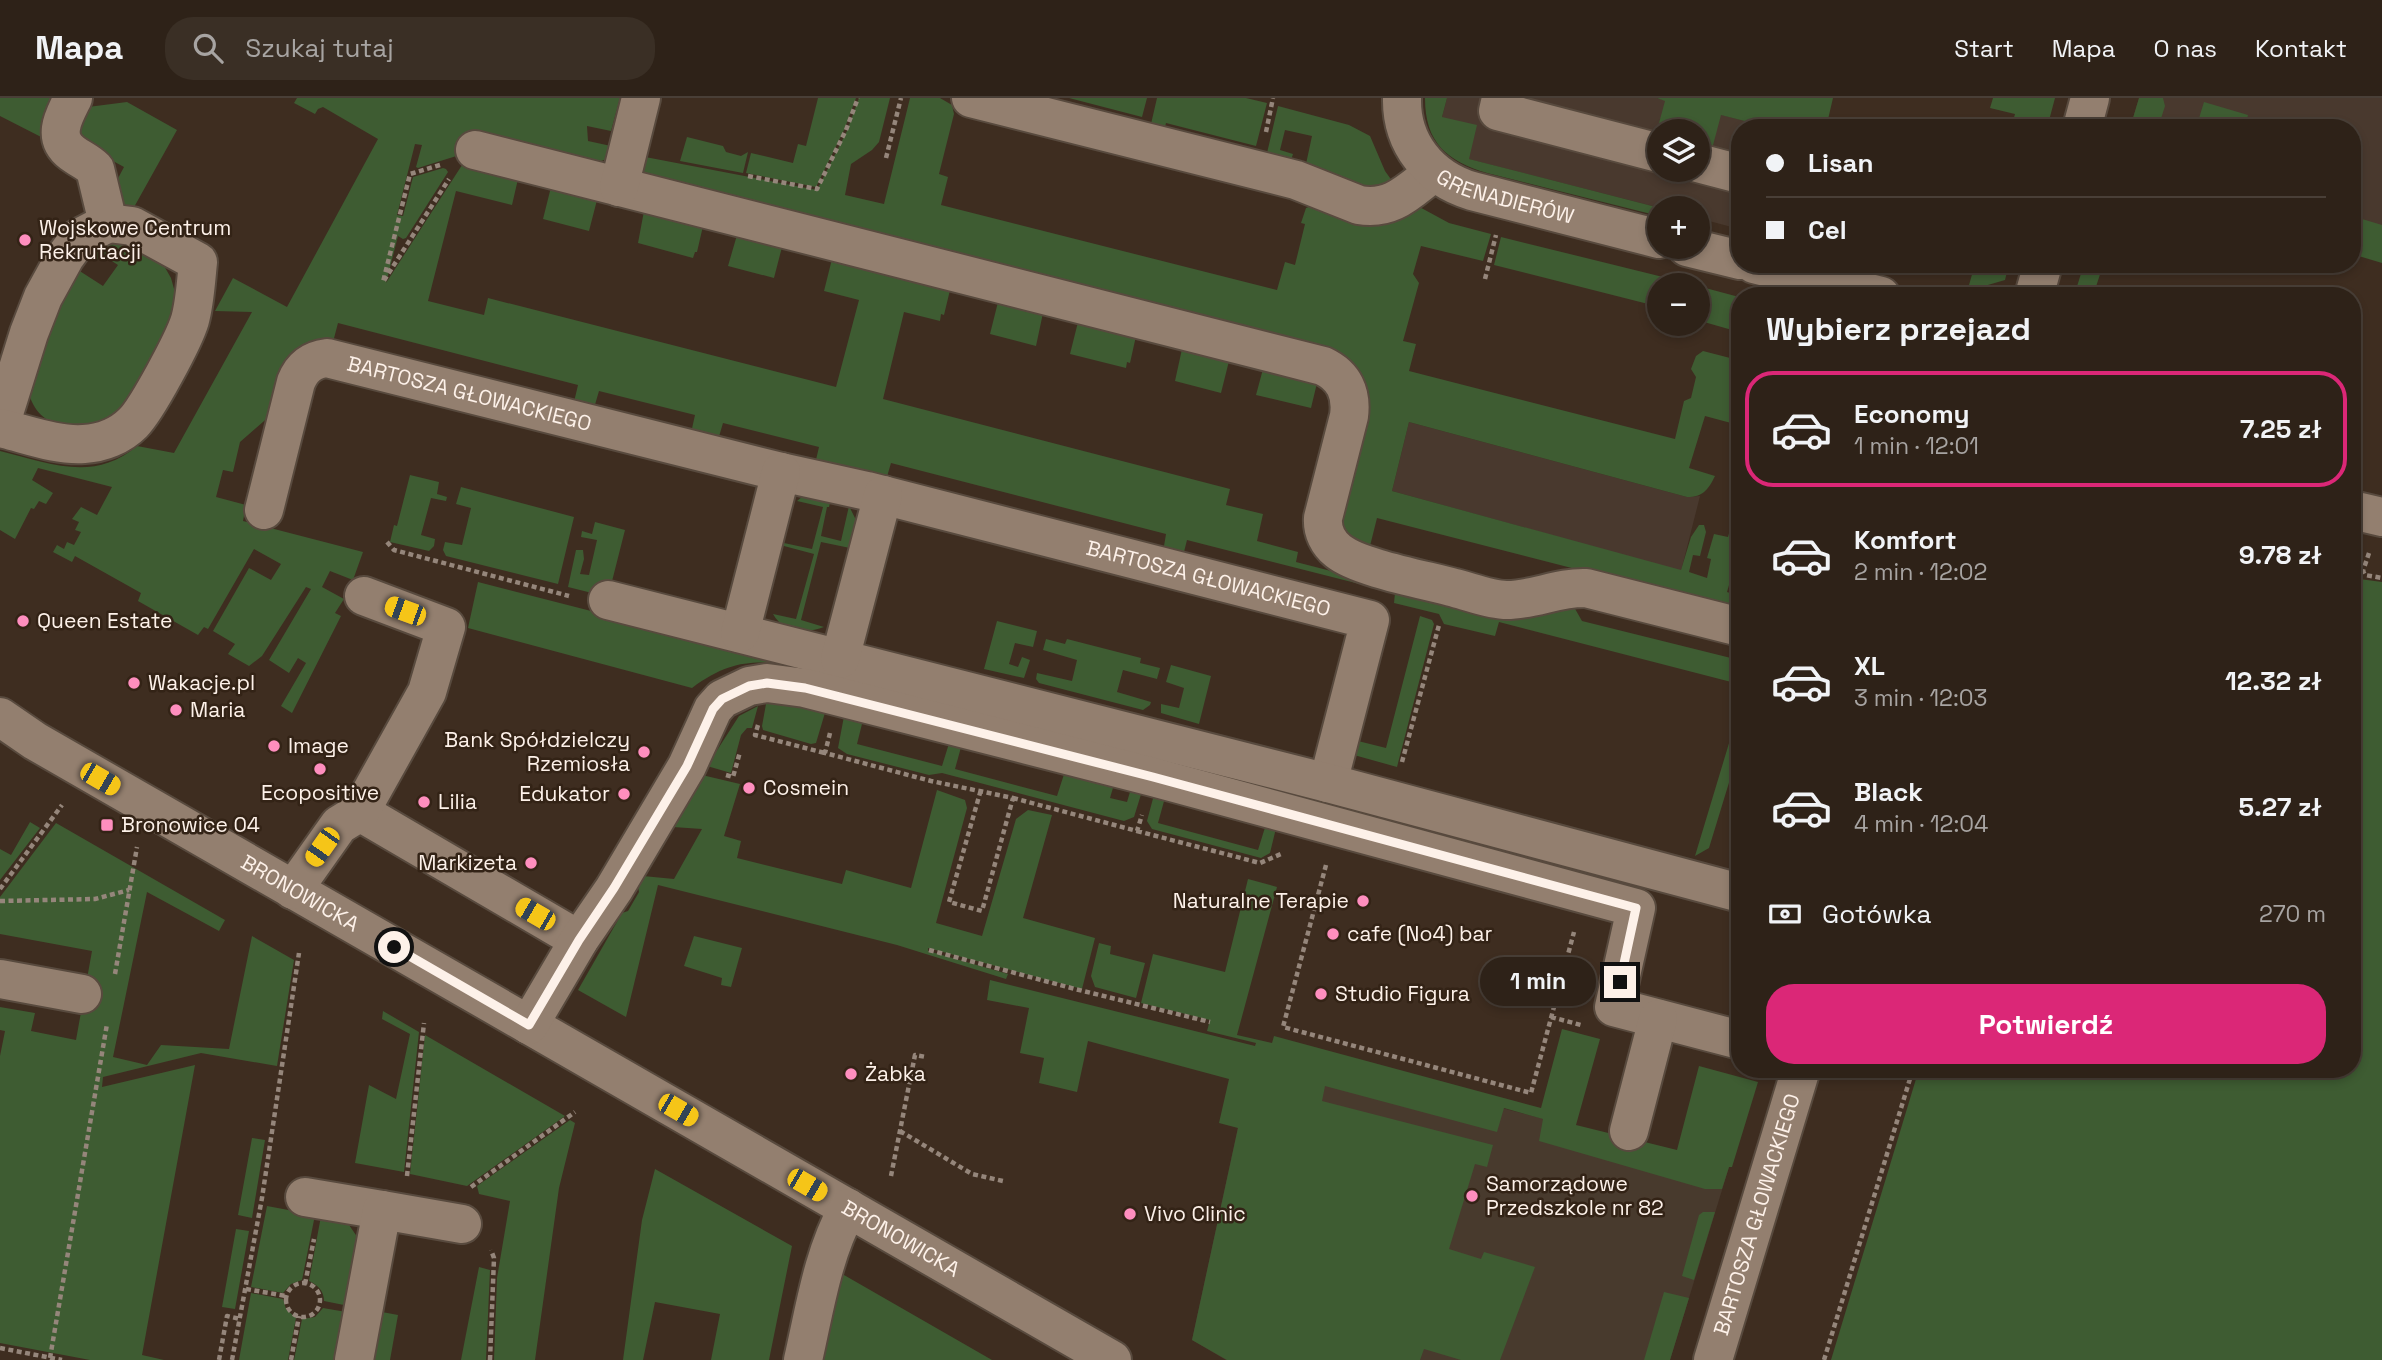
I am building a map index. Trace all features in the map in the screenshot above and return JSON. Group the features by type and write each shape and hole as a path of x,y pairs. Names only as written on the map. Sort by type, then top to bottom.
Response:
{"street":[{"path":"73,98 60,125 61,140 71,153 95,169 108,223"},
{"path":"619,187 641,98"},
{"path":"971,98 1296,180 1369,207 1390,204 1434,172"},
{"name":"GRENADIERÓW","path":"1402,98 1406,133 1412,145 1442,179 1472,191 1647,236"},
{"path":"1501,98 1498,111 1647,150"},
{"path":"2084,119 2090,98"},
{"path":"468,155 619,187 1323,366 1333,370 1345,383 1349,400 1349,416 1322,525 1328,540 1339,552 1364,563 1497,599 1522,599 1572,588 1586,588 1731,625"},
{"path":"1710,166 1731,172"},
{"path":"108,223 132,226 198,262 191,317 183,338 139,415 116,435 83,444 0,427 29,333 54,277 79,238 108,223"},
{"path":"1710,253 1731,258"},
{"path":"1769,273 1790,285 1836,274 1863,287"},
{"name":"BARTOSZA GŁOWACKIEGO","path":"264,510 296,382 304,367 318,359 327,358 883,495 1370,620 1328,783"},
{"path":"740,633 781,472"},
{"path":"840,659 883,495"},
{"path":"2361,512 2382,517"},
{"path":"293,890 340,825 360,812 428,692 446,627 364,596"},
{"path":"608,600 1328,783 1731,891"},
{"path":"529,1025 687,766 713,709 733,692 767,683 840,696 1153,777 1636,908 1614,1007 1731,1038"},
{"name":"BRONOWICKA","path":"0,717 17,735 293,890 1112,1360"},
{"path":"360,812 579,940"},
{"path":"0,979 101,998"},
{"path":"1629,1131 1658,1019"},
{"name":"BARTOSZA GŁOWACKIEGO","path":"1713,1360 1798,1078"},
{"path":"313,1199 461,1223"},
{"path":"803,1360 824,1265 848,1208"},
{"path":"354,1360 393,1212"}],"path":[{"path":"737,173 817,189 846,130 858,98"},
{"path":"886,158 901,98"},
{"path":"1267,126 1273,98"},
{"path":"468,155 419,226 383,282 410,174 468,155"},
{"path":"1485,279 1495,239"},
{"path":"387,542 394,550 602,605 608,600"},
{"path":"2364,567 2365,575 2382,578"},
{"path":"1400,771 1439,624 1437,617"},
{"path":"767,683 753,734 1260,863 1281,854 1284,841"},
{"path":"825,753 840,696"},
{"path":"723,775 733,777 741,746"},
{"path":"1137,831 1153,777"},
{"path":"980,793 949,902 982,911 1013,798"},
{"path":"0,889 62,806"},
{"path":"50,1358 101,998 129,891 137,847"},
{"path":"1329,852 1283,1027 1531,1093 1576,921"},
{"path":"0,901 95,899 129,891"},
{"path":"929,950 1210,1022"},
{"path":"232,1360 246,1289 299,953"},
{"path":"393,1212 424,1023"},
{"path":"891,1176 915,1055 926,1057"},
{"path":"1824,1360 1910,1078"},
{"path":"490,1360 494,1258 478,1227 461,1223 467,1190 575,1112"},
{"path":"900,1131 972,1174 1003,1181"},
{"path":"305,1284 313,1199"},
{"path":"295,1284 305,1284 319,1292 320,1304 311,1315 299,1316 288,1307 286,1296 295,1284"},
{"path":"246,1289 286,1296"},
{"path":"219,1360 227,1316 240,1319"},
{"path":"291,1360 299,1316"},
{"path":"0,1348 62,1360"}],"shaded area":[{"path":"1447,98 1657,98 1738,119 1731,119 1731,227 1710,221 1710,196 1647,196 1647,205 1468,159 1442,117"},
{"path":"2139,98 2382,98 2382,233 2361,227 2361,119 2133,119"},
{"path":"1409,422 1687,497 1700,496 1681,571 1392,491"},
{"name":"Samorządowe Przedszkole nr 82","path":"1256,1044 1729,1167 1670,1360 1226,1360 1192,1340"}],"green space":[{"path":"0,98 54,98 47,140 0,116"},
{"path":"297,98 620,98 611,131 587,126 588,141 611,146 607,159 595,163 466,153 418,168 416,167 422,145 415,144 397,215 403,216 413,177 443,168 448,172 406,238 398,236 386,283 464,162 463,165 518,179 512,205 456,191 428,301 484,315 488,298 836,387 859,300 824,291 832,259 950,290 940,321 904,312 883,399 1230,489 1226,505 1263,514 1257,541 1298,552 1296,562 1502,615 1574,607 1582,621 1731,658 1731,682 1499,622 1495,636 1444,624 1439,614 1394,603 1395,593 1187,540 1183,556 1163,552 1166,534 891,463 886,480 815,464 819,447 723,423 718,440 691,433 695,415 599,391 594,408 574,402 578,385 338,323 333,342 271,415 240,442 233,472 223,470 216,497 246,505 243,521 363,552 353,580 330,571 322,587 344,599 335,613 341,616 292,713 281,706 306,663 298,658 289,673 269,660 311,589 306,587 262,656 249,666 228,654 235,644 213,631 249,568 271,580 281,564 254,549 208,629 204,627 198,635 138,601 141,593 75,556 72,562 53,552 57,545 64,549 67,542 74,545 81,532 75,530 79,522 72,519 81,507 97,515 112,487 38,468 32,480 53,493 46,504 39,501 34,509 31,508 15,539 0,530 0,451 71,467 104,464 137,446 174,453 252,312 215,311 233,278 287,307 378,139 323,107 315,114 294,103"},
{"path":"818,98 856,98 844,130 816,187 746,173 751,153 793,163 798,144 806,146"},
{"path":"859,98 890,98 879,142 851,164 845,195 884,204 910,98 940,98 952,105 954,114 939,174 948,177 941,205 1277,290 1285,262 1295,265 1305,224 1301,223 1306,208 1311,206 1414,204 1449,223 1491,234 1483,261 1421,246 1413,274 1419,283 1403,341 1416,344 1409,371 1675,439 1684,401 1691,398 1696,377 1691,369 1696,356 1703,351 1731,358 1731,423 1705,416 1689,468 1715,476 1707,489 1697,496 1687,497 1409,422 1392,491 1681,570 1691,537 1699,525 1704,525 1706,532 1700,556 1693,555 1689,572 1707,578 1711,559 1707,558 1714,534 1728,537 1731,526 1731,578 1727,592 1731,593 1731,609 1377,518 1369,550 1340,531 1343,501 1370,399 656,180 645,173 640,165 640,156 817,190 847,131"},
{"path":"1069,98 1147,98 1142,117"},
{"path":"1157,98 1246,98 1267,103 1256,146 1166,123 1165,127 1151,124"},
{"path":"1425,98 1447,98 1442,117 1477,125 1469,159 1647,205 1647,213 1487,173 1460,163 1441,148 1434,138 1426,114"},
{"path":"1657,98 1833,98 1828,119 1737,119 1721,115 1712,149 1710,119 1660,119 1665,101"},
{"path":"1993,98 2055,98 2049,119 2014,119 2015,114 1990,108"},
{"path":"2139,98 2163,98 2165,106 2161,119 2133,119"},
{"path":"127,102 177,130 133,209 118,202 114,186 124,167 78,142 73,134 88,107"},
{"path":"2204,102 2248,115 2247,119 2199,119"},
{"path":"1278,106 1349,125 1370,136 1385,171 1395,185 1376,194 1339,175 1306,164 1312,136 1285,130 1280,150 1293,154 1291,160 1267,153"},
{"path":"687,137 723,146 726,152 741,156 748,152 743,173 680,161"},
{"path":"551,187 597,200 589,231 543,219"},
{"path":"644,211 703,226 693,258 638,243"},
{"path":"2361,219 2382,225 2382,263 2361,257"},
{"path":"737,235 782,247 774,278 728,266"},
{"path":"1501,237 1647,273 1647,304 1494,265"},
{"path":"125,240 163,264 171,278 176,296 176,317 122,413 105,428 54,423 37,410 26,383 75,268 103,286 118,265 101,254 96,261 86,255 102,244"},
{"path":"1972,273 2007,273 2005,280 1981,287 1969,285"},
{"path":"2081,273 2100,273 2096,287 2077,287"},
{"path":"1710,289 1731,295 1731,330 1710,324"},
{"path":"998,302 1043,313 1036,346 990,334"},
{"path":"1078,322 1136,336 1130,363 1127,362 1126,368 1070,354"},
{"path":"1182,349 1229,361 1221,393 1175,381"},
{"path":"1263,369 1317,383 1311,408 1256,395"},
{"path":"410,475 439,482 437,494 447,497 446,501 431,498 421,535 435,539 434,546 429,551 390,542 394,525 397,526"},
{"path":"461,487 574,517 558,584 446,556 443,550 445,542 462,545 471,508 456,504"},
{"path":"803,496 831,499 821,536 841,541 849,506 856,520 850,548 821,542 801,620 824,627 803,631 782,625 773,614 796,619 814,554 784,546 784,543 812,549 823,507 797,501"},
{"path":"595,522 625,530 608,597 568,587 576,550 583,550 584,559 580,574 589,575 597,540 581,537 582,531 592,534"},
{"path":"2361,579 2382,582 2382,1360 1831,1360 1916,1078 2361,1078"},
{"path":"478,582 806,666 759,663 734,666 692,688 468,628"},
{"path":"1420,616 1432,620 1434,624 1397,767 1354,755 1358,741 1386,748"},
{"path":"997,621 1037,631 1033,647 1015,643 1009,664 1018,667 1022,657 1030,660 1024,678 984,669"},
{"path":"1046,639 1065,644 1067,639 1141,658 1140,663 1160,668 1157,679 1123,670 1117,692 1151,702 1150,705 1143,710 1039,683 1036,679 1037,673 1072,681 1077,660 1043,650"},
{"path":"1171,665 1211,676 1199,724 1161,713 1161,704 1179,708 1184,688 1166,682"},
{"path":"782,701 827,706 816,743 811,744 763,730 766,704"},
{"path":"758,706 752,728 747,728 741,735 731,773 707,766 739,716"},
{"path":"845,711 864,716 857,744 942,766 951,737 963,740 955,769 1057,796 1066,768 1115,781 1110,798 1127,802 1132,785 1143,788 1134,817 1124,821 942,773 929,775 847,754 838,748"},
{"path":"1731,737 1731,776 1709,848 1695,856"},
{"path":"702,775 740,784 724,836 741,841 737,858 842,884 846,870 911,888 937,790 965,800 967,808 936,923 982,936 1016,819 1028,810 1052,815 1023,918 1095,938 1082,989 928,948 928,951 1008,974 1006,979 897,945 658,885 626,1017 578,990 622,913 628,911 639,892 638,887 643,876 674,879 702,829 673,827"},
{"path":"1155,791 1166,794 1158,823 1258,850 1267,821 1277,824 1270,853 1261,858 1152,829 1147,821"},
{"path":"30,822 40,828 0,880 0,849 11,855"},
{"path":"56,823 225,920 219,931 147,892 113,1057 147,1065 161,1045 229,1049 252,936 294,960 277,1066 201,1053 103,1077 102,1087 195,1065 142,1355 164,1360 90,1360 0,1343 0,1056 5,1031 0,1030 0,1007 35,1013 31,1031 76,1040 92,951 0,934 0,897"},
{"name":"Samorządowe Przedszkole nr 82","path":"1248,879 1277,887 1237,1035 1272,1043 1274,1036 1541,1108 1562,1029 1600,1039 1576,1125 1677,1150 1699,1066 1731,1075 1731,1078 1758,1082 1732,1167 1729,1167 1722,1189 1705,1189 1539,1141 1543,1119 1504,1108 1497,1132 1325,1086 1322,1101 1493,1145 1487,1167 1475,1164 1449,1249 1481,1259 1484,1252 1535,1267 1500,1360 1461,1360 1424,1349 1420,1360 1227,1360 1192,1340 1238,1128 1219,1123 1229,1079 1088,1041 1077,1092 1039,1083 1044,1058 1020,1053 1029,1008 987,1000 990,980 1255,1046 1256,1043 1207,1031 1210,1020 1141,1003 1153,954 1225,972"},
{"path":"694,936 742,948 731,987 721,985 722,978 684,966"},
{"path":"1099,943 1111,946 1110,954 1145,963 1136,998 1095,987 1091,976"},
{"path":"383,1011 419,1032 404,1172 355,1163 369,1085 396,1099 410,1034 382,1019"},
{"path":"425,1035 565,1116 467,1186 410,1174"},
{"path":"570,1120 575,1123 559,1188 535,1360 494,1360 497,1278 510,1201 479,1194 477,1186"},
{"path":"252,1138 265,1140 252,1218 238,1215"},
{"path":"655,1169 792,1246 769,1360 711,1360 720,1314 655,1302 643,1360 623,1360 642,1220"},
{"path":"267,1206 315,1215 302,1280 291,1284 283,1293 251,1287"},
{"path":"1703,1212 1715,1212 1694,1280 1682,1276 1699,1215"},
{"path":"321,1216 347,1222 360,1241 354,1307 324,1301 320,1289 309,1281"},
{"path":"236,1229 249,1231 235,1309 222,1307"},
{"path":"479,1267 490,1270 486,1360 461,1360"},
{"path":"838,1273 844,1275 992,1360 820,1360"},
{"path":"1664,1292 1689,1298 1670,1360 1644,1360"},
{"path":"251,1293 283,1299 286,1309 296,1318 288,1360 239,1360"},
{"path":"323,1308 352,1313 342,1360 294,1360 302,1319 315,1317"},
{"path":"382,1312 398,1315 390,1360 373,1360"}],"place":[{"name":"Wojskowe Centrum Rekrutacji","path":"25,240"},
{"name":"Queen Estate","path":"23,621"},
{"name":"Wakacje.pl","path":"134,683"},
{"name":"Maria","path":"176,710"},
{"name":"Image","path":"274,746"},
{"name":"Bank Spółdzielczy Rzemiosła","path":"644,752"},
{"name":"Ecopositive","path":"320,769"},
{"name":"Cosmein","path":"749,788"},
{"name":"Edukator","path":"624,794"},
{"name":"Lilia","path":"424,802"},
{"name":"Bronowice 04","path":"107,825"},
{"name":"Markizeta","path":"531,863"},
{"name":"Naturalne Terapie","path":"1363,901"},
{"name":"cafe (No4) bar","path":"1333,934"},
{"name":"Studio Figura","path":"1321,994"},
{"name":"Żabka","path":"851,1074"},
{"name":"Samorządowe Przedszkole nr 82","path":"1472,1196"},
{"name":"Vivo Clinic","path":"1130,1214"}],"route":[{"path":"394,947 529,1025 687,766 713,709 733,692 767,683 805,688 1153,777 1636,908 1620,982"}]}
